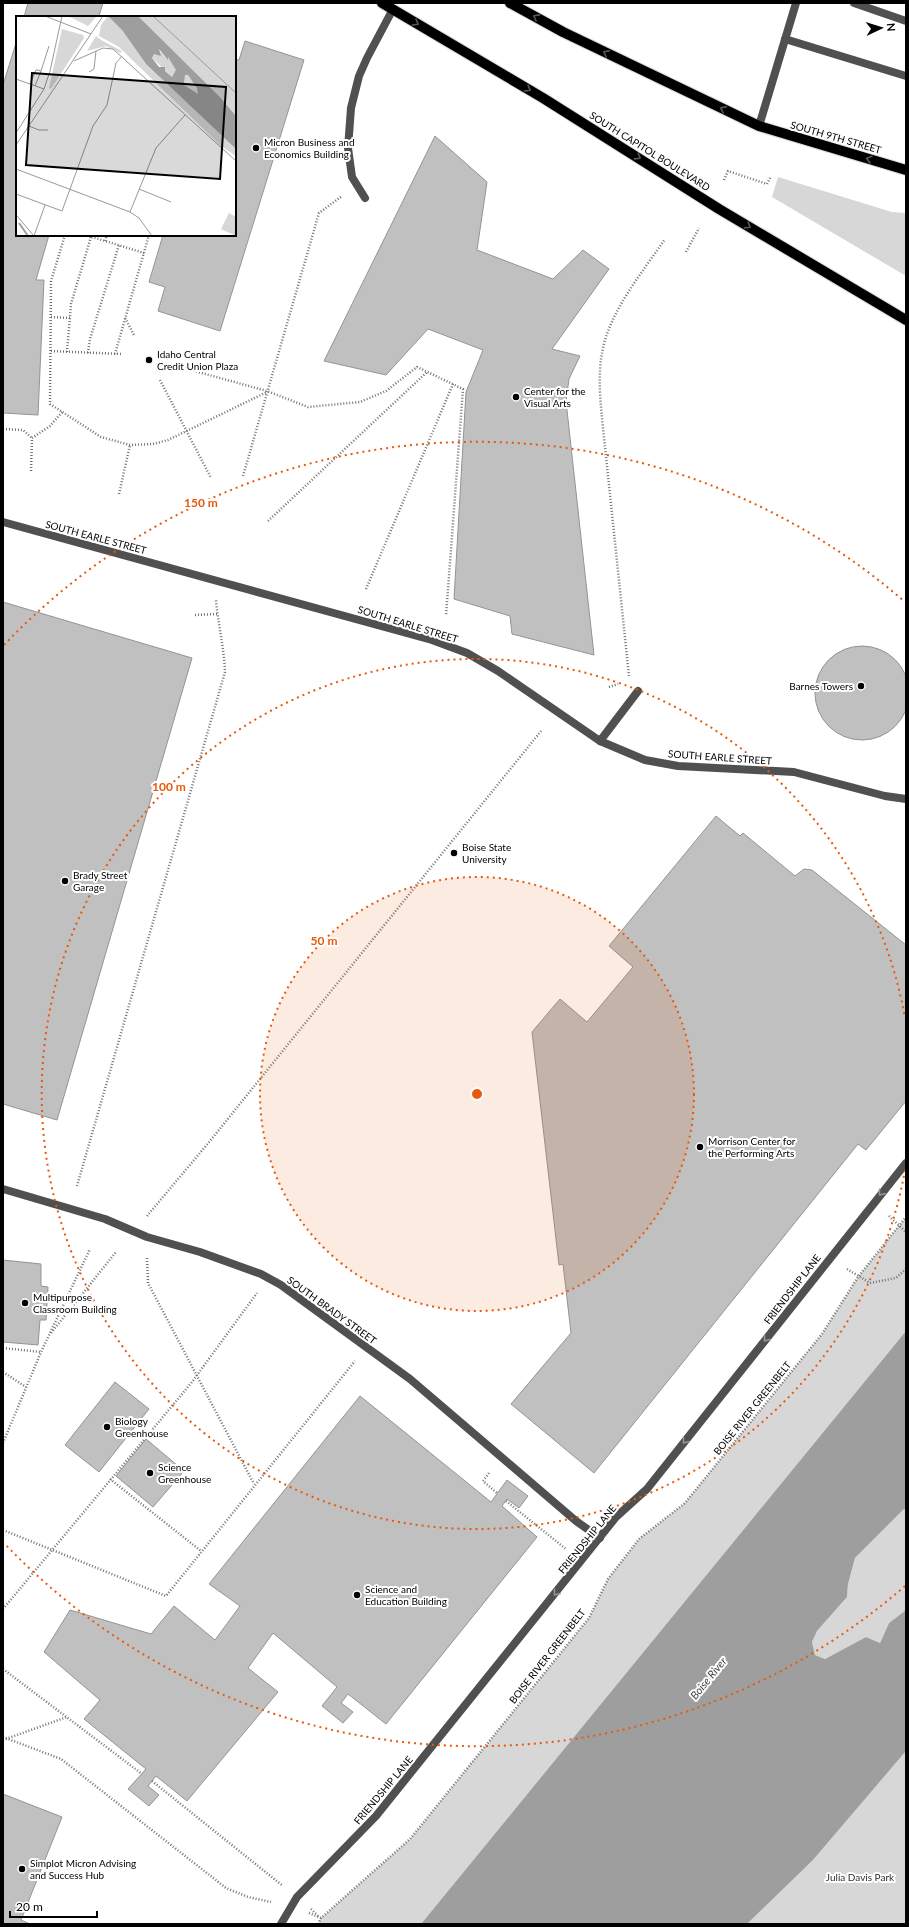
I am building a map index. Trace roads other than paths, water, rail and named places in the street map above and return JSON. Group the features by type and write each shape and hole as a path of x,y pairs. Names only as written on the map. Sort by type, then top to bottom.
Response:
{"main road":[{"name":"SOUTH CAPITOL BOULEVARD","path":"382,3 543,98 719,209 906,320"},
{"path":"510,3 563,32 759,126"},
{"name":"SOUTH 9TH STREET","path":"759,126 906,170"}],"street":[{"path":"759,126 796,3"},
{"path":"854,3 906,20"},
{"path":"365,198 352,177 348,148 351,108 359,76 392,9"},
{"path":"785,39 906,76"},
{"name":"SOUTH EARLE STREET","path":"3,522 432,640 467,653 498,671 600,741 645,760 678,766 794,772 885,796 906,799"},
{"path":"600,741 638,691"},
{"name":"FRIENDSHIP LANE","path":"280,1924 297,1896 376,1816 616,1517 647,1489 906,1163"},
{"name":"SOUTH BRADY STREET","path":"3,1189 105,1219 147,1237 200,1252 261,1274 281,1285 410,1379 570,1516 600,1538"}],"water":[{"name":"Boise River","path":"906,1331 906,1509 904,1509 855,1558 848,1584 847,1597 817,1631 812,1642 815,1655 825,1659 866,1637 880,1643 889,1623 906,1610 906,1751 813,1860 747,1924 421,1924"}],"place":[{"name":"Micron Business and Economics Building","path":"256,148"},
{"name":"Idaho Central Credit Union Plaza","path":"149,360"},
{"name":"Center for the Visual Arts","path":"516,397"},
{"name":"Barnes Towers","path":"861,686"},
{"name":"Boise State University","path":"454,853"},
{"name":"Brady Street Garage","path":"65,881"},
{"name":"Morrison Center for the Performing Arts","path":"700,1147"},
{"name":"Multipurpose Classroom Building","path":"25,1303"},
{"name":"Biology Greenhouse","path":"107,1427"},
{"name":"Science Greenhouse","path":"150,1473"},
{"name":"Science and Education Building","path":"357,1595"},
{"name":"Simplot Micron Advising and Success Hub","path":"22,1869"}],"park label":[{"name":"Julia Davis Park","path":"860,1877"}]}
